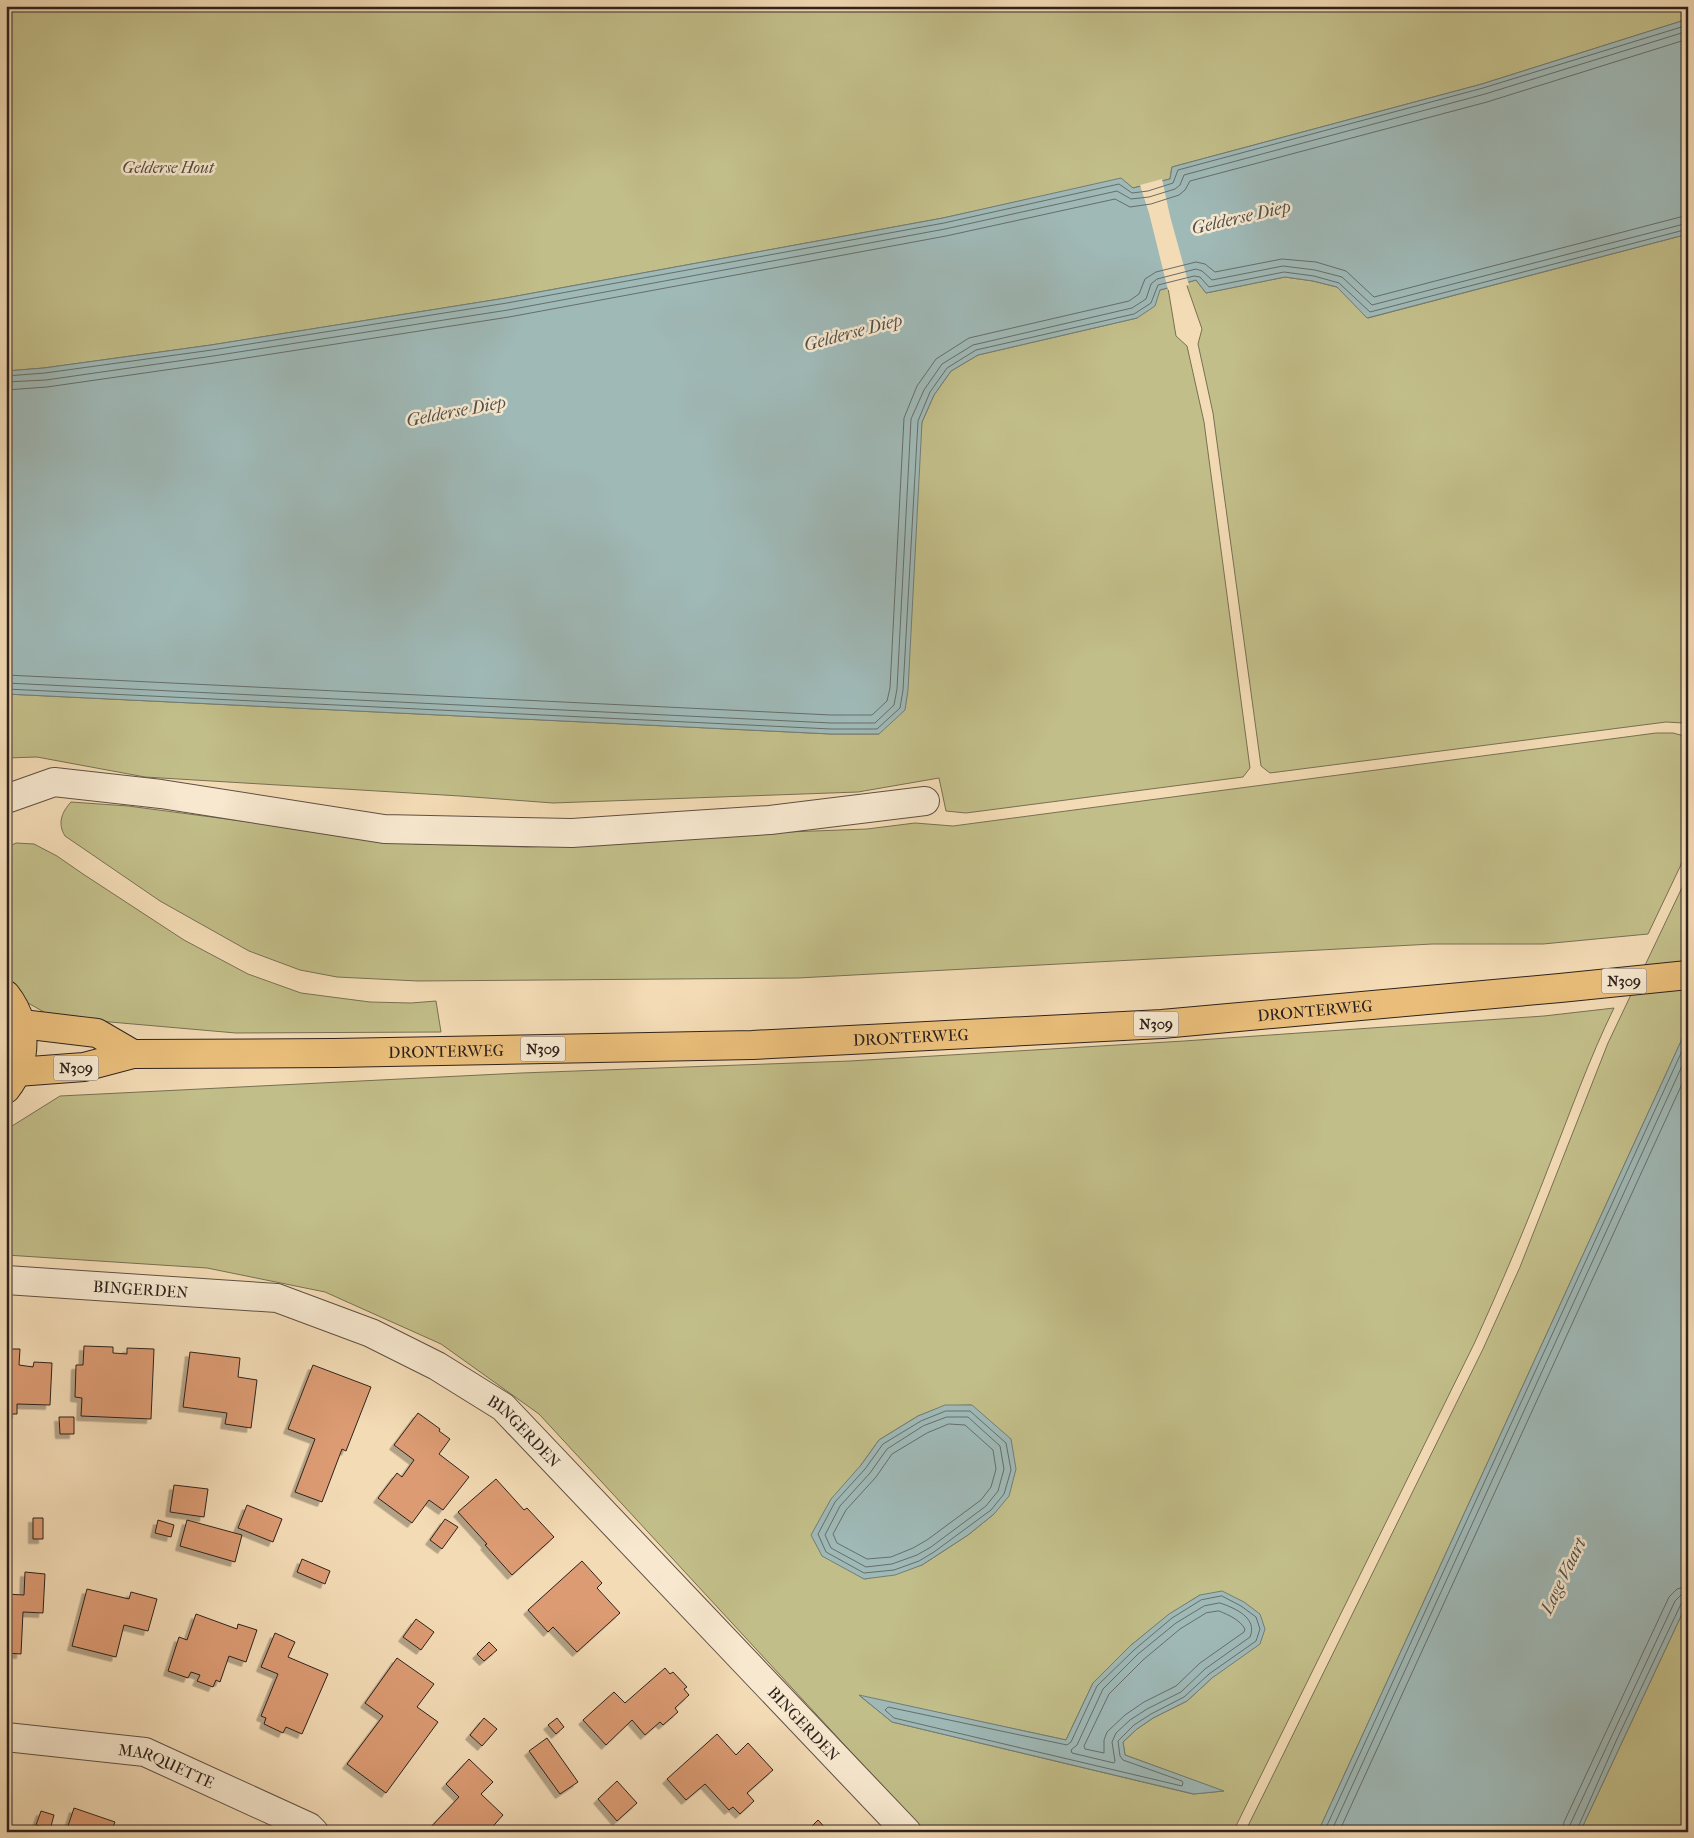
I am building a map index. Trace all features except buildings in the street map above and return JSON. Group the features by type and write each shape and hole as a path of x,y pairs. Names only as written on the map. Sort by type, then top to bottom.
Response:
{"main road":[{"name":"DRONTERWEG","path":"12,1081 84,1068 133,1054 334,1053 742,1045 934,1037 1162,1024 1688,975"},
{"name":"N309","path":"6,995 14,1005 22,1024 23,1049 12,1081"},
{"name":"N309","path":"22,1024 97,1033 133,1054"}],"street":[{"path":"6,799 54,782 161,794 384,829 572,833 770,820 925,801"},
{"name":"BINGERDEN","path":"6,1280 276,1298 371,1333 437,1366 470,1386 503,1407 907,1832"},
{"name":"MARQUETTE","path":"6,1737 145,1752 309,1827 314,1832"}],"green space":[{"name":"Gelderse Hout","path":"6,6 1688,6 1688,19 1482,84 1172,167 1170,179 1133,188 1121,179 943,218 506,298 211,345 44,368 6,371"},
{"path":"1688,234 1688,725 1666,722 1270,773 1261,766 1213,413 1198,344 1202,329 1186,283 1196,280 1206,293 1285,277 1313,281 1337,287 1368,318"},
{"path":"1168,288 1176,336 1187,346 1204,422 1250,768 1243,777 966,813 946,811 939,778 858,792 553,803 145,777 37,757 6,758 6,694 831,734 879,734 922,422 934,395 951,371 978,355 1137,318 1160,290"},
{"path":"1656,733 1673,733 1688,737 1688,850 1648,934 1543,944 1432,944 798,978 418,981 337,977 300,970 249,951 160,901 65,836 61,827 63,814 71,802 128,806 416,844 527,847 607,844 735,834 867,829 915,823 953,826"},
{"path":"16,843 34,844 57,856 184,940 248,974 301,993 370,1002 411,1003 436,1001 441,1032 236,1033 53,1017 28,1003 6,981 6,848"},
{"path":"1688,875 1688,1026 1318,1832 1245,1832 1483,1349 1520,1267 1608,1043"},
{"path":"1614,1008 1588,1066 1504,1278 1474,1344 1233,1832 925,1832 539,1414 441,1344 325,1292 207,1268 6,1255 6,1133 12,1126 60,1096 521,1073 850,1061 1184,1041 1544,1016","holes":["971,1405 994,1514 968,1535 922,1565 865,1579 861,1465 879,1440 918,1416 945,1406","1200,1595 1212,1678 1187,1701 1153,1718 1123,1742 1125,1755 1223,1791 1193,1794 892,1722 860,1696 1066,1740 1093,1683 1130,1646 1170,1614"]},
{"path":"1688,1601 1688,1832 1580,1832"}],"water":[{"name":"Gelderse Diep","path":"1688,19 1688,234 1367,318 1337,287 1313,281 1285,277 1206,293 1196,280 1160,290 1155,306 1137,318 978,355 951,371 934,395 922,422 908,690 905,710 879,734 831,734 6,694 6,371 44,368 211,345 506,298 943,218 1121,178 1133,188 1170,179 1172,167 1482,84"},
{"name":"Lage Vaart","path":"1688,1026 1688,1601 1580,1832 1318,1832"},
{"path":"945,1405 972,1405 1011,1439 1016,1469 1009,1496 994,1514 968,1535 922,1565 895,1575 864,1579 822,1556 811,1535 831,1499 861,1465 879,1440 918,1416"},
{"path":"1222,1591 1244,1602 1260,1614 1265,1629 1260,1644 1212,1678 1187,1701 1153,1718 1123,1742 1125,1755 1224,1791 1194,1794 892,1722 859,1695 1066,1740 1093,1683 1130,1646 1169,1614 1200,1595"}],"pier":[{"path":"1162,179 1189,285 1168,290 1140,185"}]}
